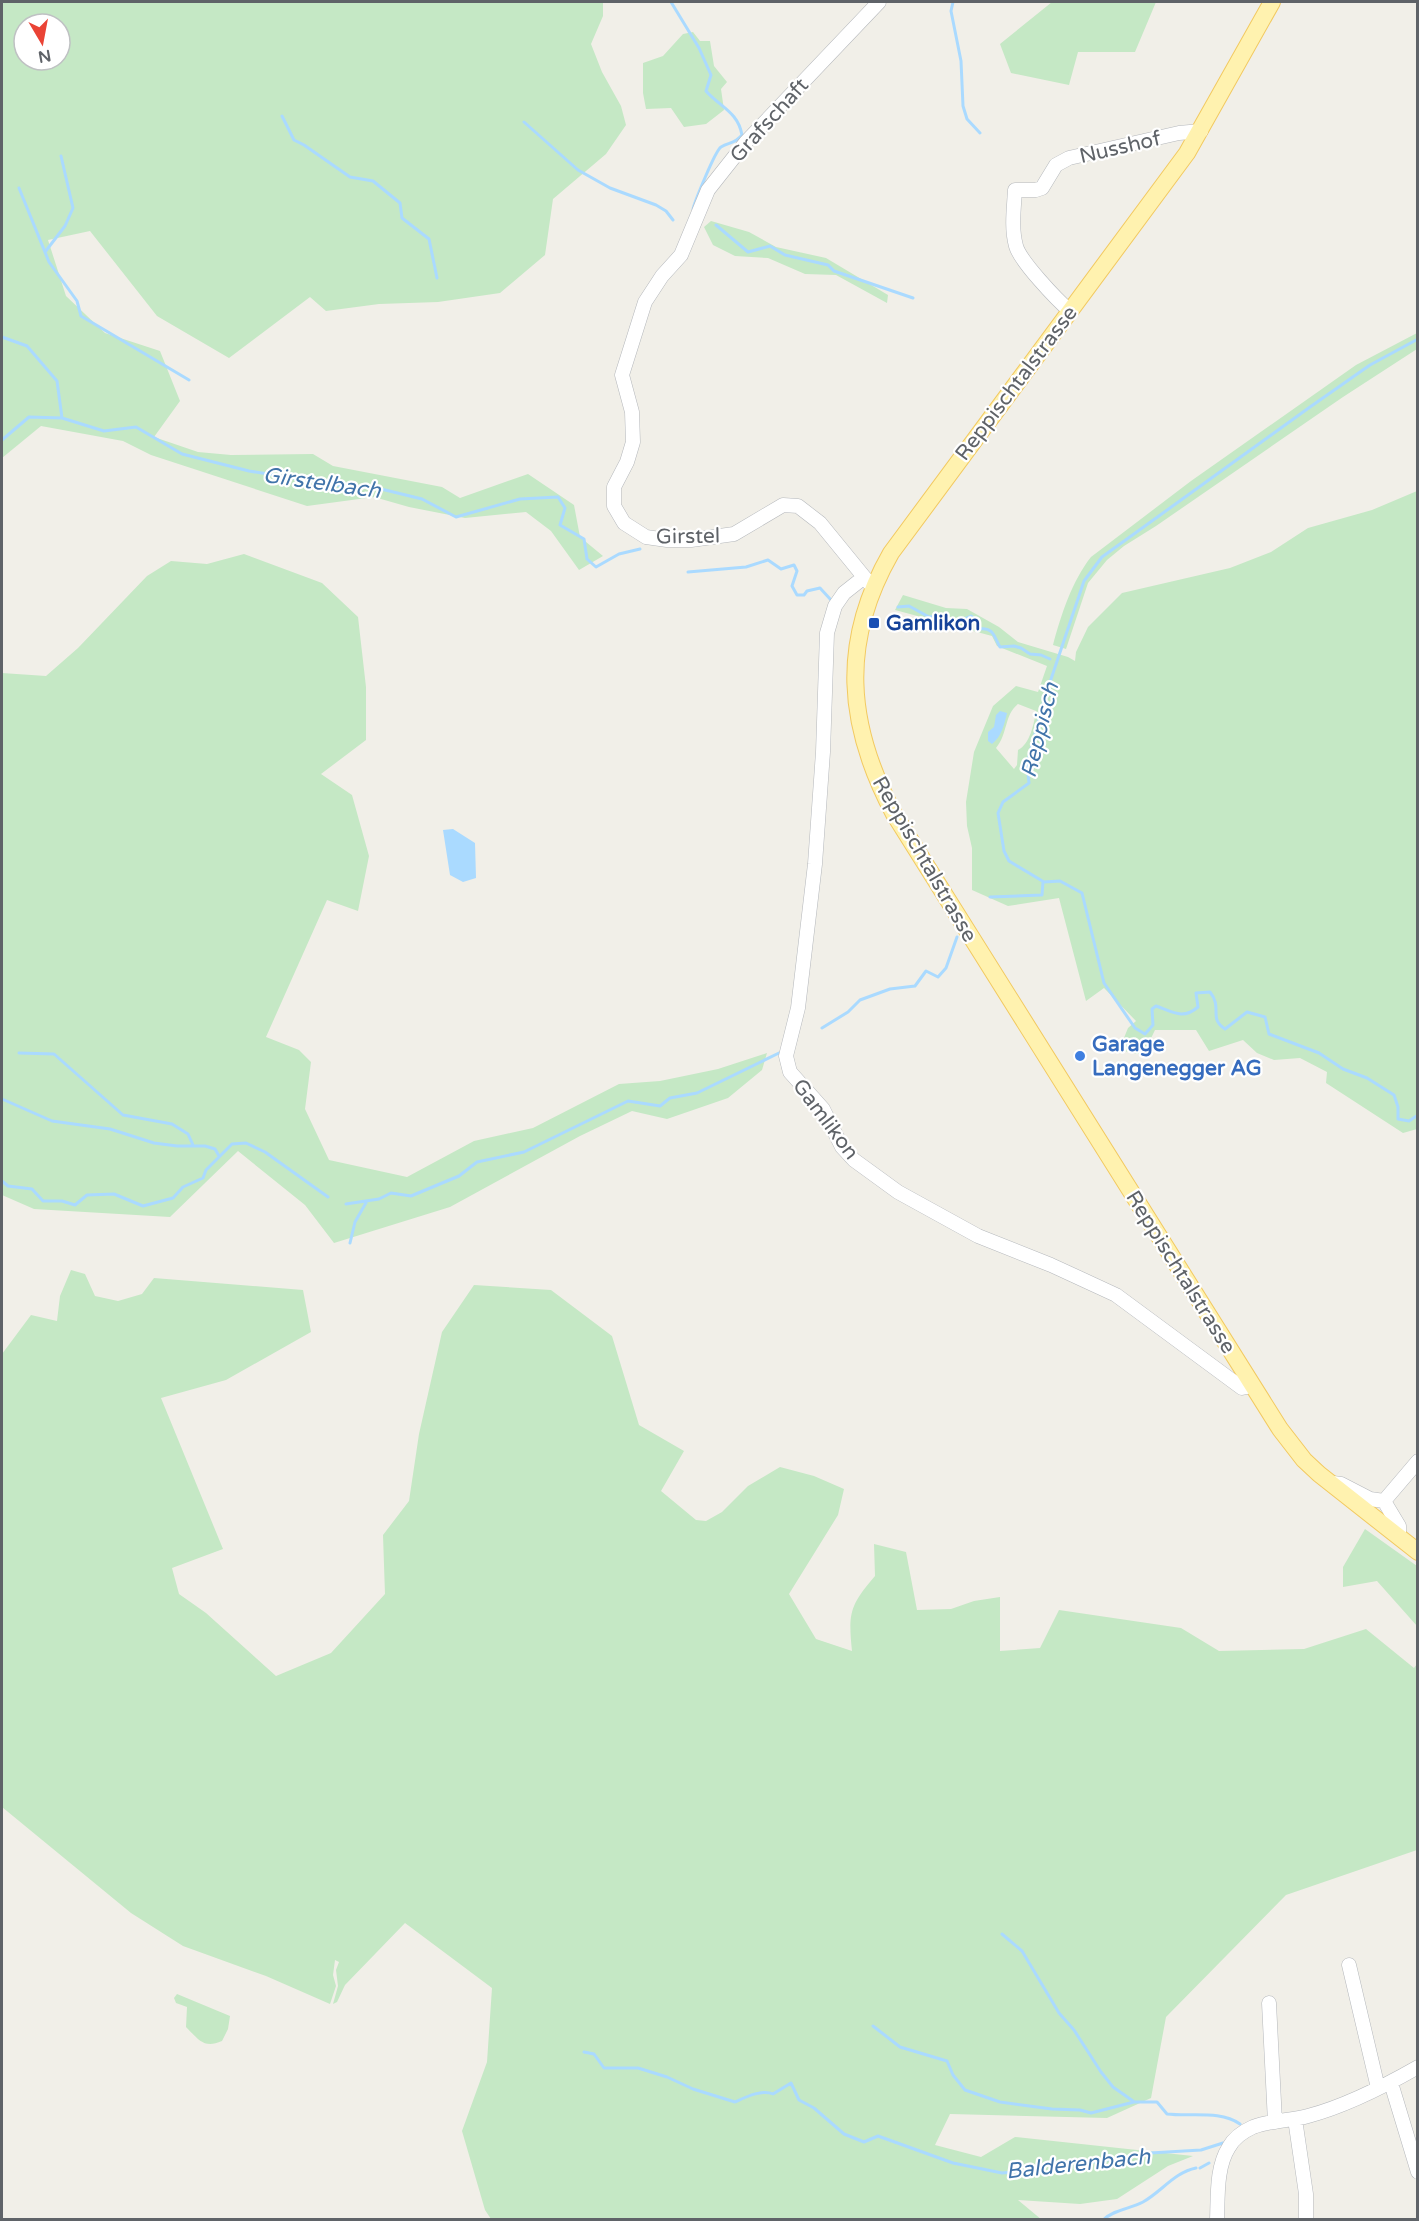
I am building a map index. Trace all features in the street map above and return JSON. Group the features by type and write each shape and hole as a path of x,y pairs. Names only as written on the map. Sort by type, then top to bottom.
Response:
{"main road":[{"name":"Reppischtalstrasse","path":"1272,2 1187,153 868,583 855,682 861,729 868,756 880,787 900,824 1252,1386 1280,1429 1304,1460 1418,1552"}],"street":[{"name":"Grafschaft","path":"681,255 708,190 746,142 879,2"},
{"name":"Nusshof","path":"1070,311 1042,283 1016,248 1013,226 1015,190 1042,188 1056,165 1069,158 1179,133 1201,131"},
{"name":"Girstel","path":"681,255 662,276 645,302 622,375 632,412 633,442 627,462 614,487 614,506 624,523 646,537 667,540 691,540 734,534 783,505 798,506 820,523 868,583"},
{"name":"Gamlikon","path":"868,583 844,593 835,606 828,633 815,864 798,1008 786,1056 790,1072 823,1108 842,1147 854,1160 898,1192 978,1236 1051,1264 1116,1295 1242,1388 1252,1386"},
{"path":"1383,1501 1418,1461"},
{"path":"1329,1482 1341,1484 1370,1499 1383,1501 1399,1527 1399,1537"},
{"path":"1349,1965 1384,2085 1418,2172"},
{"path":"1269,2003 1275,2122"},
{"path":"1217,2220 1223,2157 1229,2146 1245,2131 1334,2108 1418,2067"},
{"path":"1295,2119 1306,2194 1306,2220"}],"green space":[{"path":"2,2 603,2 603,16 591,44 602,72 621,106 626,125 606,154 553,199 545,255 500,293 438,302 379,304 326,311 310,297 229,358 157,316 90,231 48,240 66,296 105,333 160,351 180,401 154,437 198,452 231,455 313,454 333,466 442,487 460,498 528,474 574,505 580,537 603,556 579,570 551,531 526,512 465,518 409,507 374,497 307,506 151,455 123,441 41,426 2,458"},
{"path":"1052,2 1156,2 1135,52 1078,52 1069,85 1011,73 1000,44"},
{"path":"693,32 700,41 710,41 714,66 727,82 721,89 724,110 706,124 684,127 671,108 646,109 643,93 643,63 663,56 683,34"},
{"path":"711,221 749,232 776,247 826,258 888,295 887,303 836,275 805,274 768,258 735,256 713,245 704,227"},
{"path":"1417,333 1417,349 1124,546 1107,560 1088,583 1066,649 1053,645 1073,587 1091,557 1191,481 1356,365"},
{"path":"1417,491 1417,1129 1403,1133 1326,1083 1327,1072 1300,1058 1274,1060 1257,1053 1243,1040 1209,1051 1196,1030 1155,1030 1143,1055 1119,1050 1128,1028 1136,1021 1104,988 1086,1001 1059,898 1008,906 972,890 972,848 967,826 966,802 974,752 993,706 1016,686 1038,692 1047,666 997,646 992,636 895,610 903,595 946,608 967,609 999,627 1018,642 1075,661 1076,652 1088,627 1122,593 1230,568 1271,552 1308,528 1372,510","holes":["1018,704 1036,711 1033,727 1026,743 1018,750 1017,765 1014,769 996,748 1003,737 1010,714"]},
{"path":"244,554 322,583 358,617 366,687 366,740 321,774 352,795 369,856 358,911 327,900 266,1037 299,1050 311,1062 305,1109 329,1160 407,1177 474,1141 533,1128 619,1084 660,1081 718,1069 767,1053 762,1070 728,1098 667,1119 632,1111 580,1136 450,1207 334,1243 305,1205 238,1151 170,1217 34,1209 2,1195 2,673 46,676 78,648 147,576 171,561 207,564"},
{"path":"71,1270 85,1274 95,1296 118,1301 142,1294 154,1278 303,1290 311,1332 226,1380 161,1398 223,1549 172,1568 179,1594 206,1613 276,1676 331,1653 385,1594 383,1535 409,1501 419,1434 442,1332 474,1285 551,1290 612,1336 639,1425 684,1451 661,1491 696,1520 706,1521 722,1512 748,1486 780,1467 814,1476 844,1489 838,1515 789,1594 816,1639 852,1651 851,1618 860,1595 875,1576 874,1544 906,1552 917,1610 951,1609 974,1601 1000,1597 1000,1651 1040,1648 1059,1610 1181,1628 1219,1651 1304,1649 1366,1629 1414,1668 1417,1664 1417,1850 1286,1895 1166,2017 1151,2098 1107,2118 950,2114 935,2145 981,2157 1015,2137 1193,2156 1168,2166 1117,2199 1080,2204 1018,2200 1042,2220 491,2219 485,2210 462,2131 487,2062 492,1988 405,1923 345,1985 337,2002 333,2004 338,1986 336,1970 339,1962 335,1960 333,1975 336,1986 330,2004 266,1976 183,1946 131,1913 2,1807 2,1354 31,1315 57,1321 60,1296"},
{"path":"1365,1529 1417,1566 1417,1626 1377,1581 1343,1587 1343,1567"},
{"path":"177,1994 230,2016 228,2029 222,2041 206,2044 186,2027 187,2007 176,2003 174,1998"}],"water":[{"path":"1000,711 1007,713 1004,726 992,744 988,741 988,732 994,727 996,715"},
{"path":"453,829 475,843 476,878 463,882 450,875 443,830"}],"waterway":[{"path":"671,2 699,48 711,75 706,91 733,115 742,135 718,150 693,209"},
{"path":"953,2 951,11 961,61 963,106 967,119 980,133"},
{"path":"282,116 294,140 350,177 373,181 400,203 402,218 429,239 437,278"},
{"path":"524,122 578,170 610,188 656,205 666,211 673,220"},
{"path":"45,252 65,226 73,208 61,156"},
{"path":"19,188 49,262 77,301 81,316 189,380"},
{"path":"716,225 748,252 770,246 785,255 828,265 834,271 913,298"},
{"name":"Girstelbach","path":"2,337 27,346 57,381 62,418 104,431 136,427 182,454 249,471 343,486 377,488 422,499 456,517 520,499 558,497 565,508 560,525 584,539 587,559 596,567 619,554 640,549"},
{"name":"Reppisch","path":"1418,339 1370,365 1102,557 1084,581 1044,700 1027,764 1029,783 1003,802 998,813 1004,851 1009,861 1044,882 1060,881 1082,893 1104,983 1135,1028 1145,1034 1153,1025 1152,1009 1156,1006 1178,1014 1188,1013 1198,1007 1196,993 1210,992 1214,998 1217,1021 1225,1029 1247,1012 1265,1017 1269,1034 1319,1053 1343,1069 1367,1078 1394,1095 1398,1107 1398,1119 1409,1121 1418,1115"},
{"path":"2,440 29,417 62,418"},
{"name":"Girstelbach","path":"688,572 746,567 768,560 781,569 794,565 797,571 792,586 797,595 804,595 807,591 820,588 831,600"},
{"name":"Girstelbach","path":"898,607 909,606 929,617 946,615 951,622 955,623 971,616 976,620 979,629 991,631 1000,647 1014,646 1030,654 1050,659"},
{"path":"990,897 1042,895 1043,882"},
{"path":"822,1028 848,1012 860,1000 890,989 915,986 926,971 938,977 946,968 957,937"},
{"path":"19,1053 54,1054 123,1115 172,1124 188,1134 193,1145"},
{"path":"346,1204 379,1199 391,1193 411,1196 459,1176 477,1162 524,1152 628,1101 660,1106 670,1098 697,1093 779,1053"},
{"path":"2,1099 52,1121 110,1129 154,1143 205,1146 215,1149 219,1156"},
{"path":"2,1181 8,1186 32,1189 43,1201 62,1201 75,1205 87,1195 114,1194 143,1206 173,1198 183,1187 203,1178 206,1170 232,1144 246,1143 265,1152 328,1197"},
{"path":"350,1243 355,1222 367,1201"},
{"path":"1002,1934 1022,1951 1059,2013 1074,2030 1101,2072 1113,2087 1133,2101"},
{"path":"873,2026 900,2047 947,2061 953,2075 965,2090 1000,2102 1091,2113 1134,2102 1157,2102 1167,2114 1214,2115 1240,2124"},
{"name":"Balderenbach","path":"584,2052 594,2054 604,2068 638,2068 735,2102 759,2093 773,2094 791,2083 799,2100 814,2108 844,2134 864,2142 878,2136 953,2163 1002,2173 1023,2171 1060,2162 1094,2162 1150,2153 1201,2150 1223,2143"},
{"path":"1200,2168 1209,2163"},
{"path":"1103,2220 1143,2202 1181,2174 1196,2168"}],"place":[{"name":"Gamlikon","path":"874,623"},
{"name":"Garage Langenegger AG","path":"1080,1056"}]}
